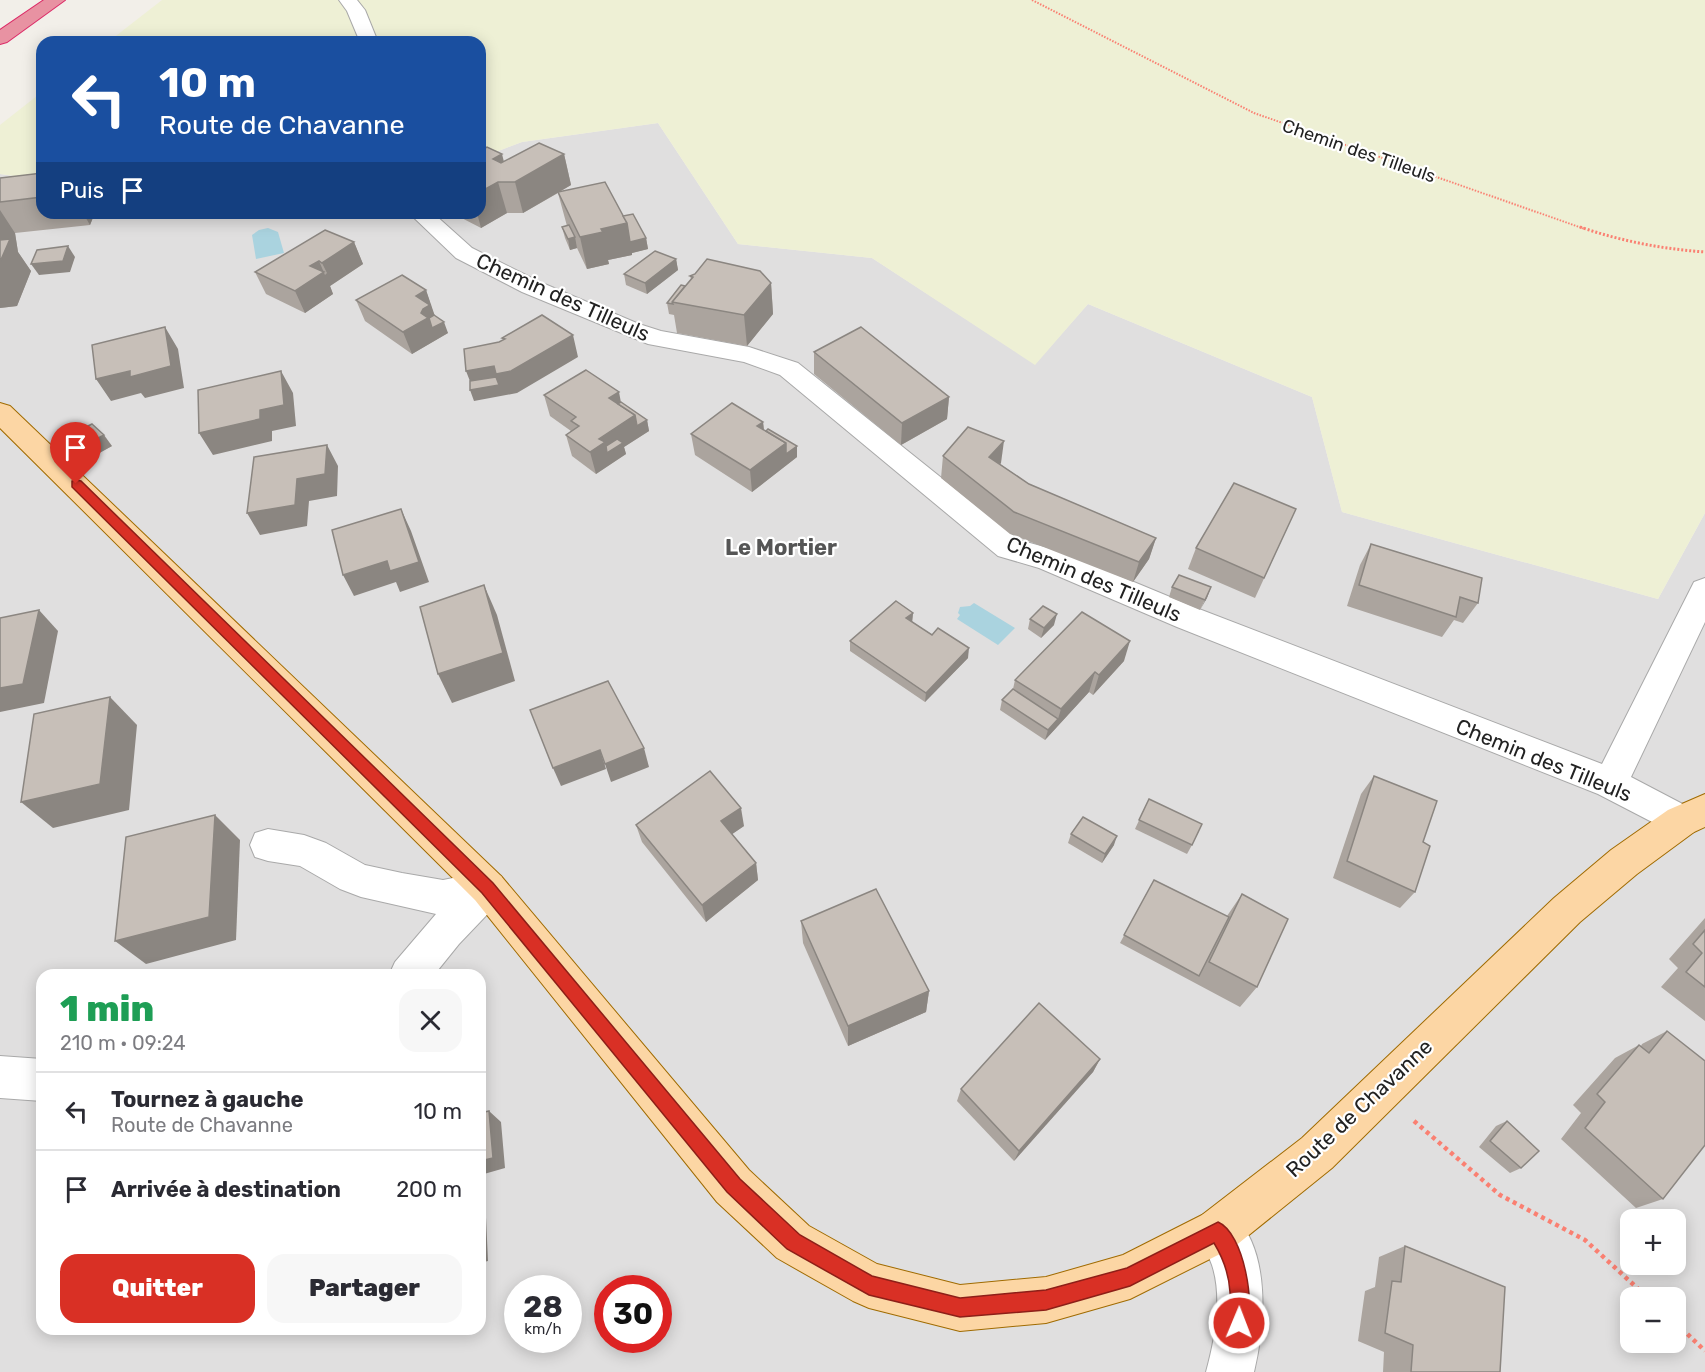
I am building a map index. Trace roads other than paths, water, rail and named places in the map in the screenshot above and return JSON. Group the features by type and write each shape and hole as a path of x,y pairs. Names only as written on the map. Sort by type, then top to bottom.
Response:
{"highway":[{"path":"0,38 56,0"}],"main road":[{"name":"Route de Chavanne","path":"0,412 488,888 733,1186 794,1242 869,1285 960,1308 1046,1300 1130,1276 1218,1231 1317,1153 1567,910 1624,862 1693,815"}],"street":[{"path":"348,0 356,10 367,36"},
{"name":"Chemin des Tilleuls","path":"427,219 464,253 531,287 608,320 657,338 749,355 789,369 1009,548 1048,559 1188,618 1693,815"},
{"path":"1610,783 1705,590"},
{"path":"268,845 292,846 322,858 355,879 433,897 451,897 488,888"},
{"path":"415,969 445,931 488,888"},
{"path":"0,1077 36,1080"},
{"path":"1218,1231 1233,1258 1240,1290 1239,1323 1230,1372"}],"water":[{"path":"268,228 278,232 284,253 256,259 252,235"},
{"path":"974,603 1015,628 998,645 957,619 960,615 958,613 960,607"}],"district":[{"name":"Le Mortier","path":"781,547"}]}
